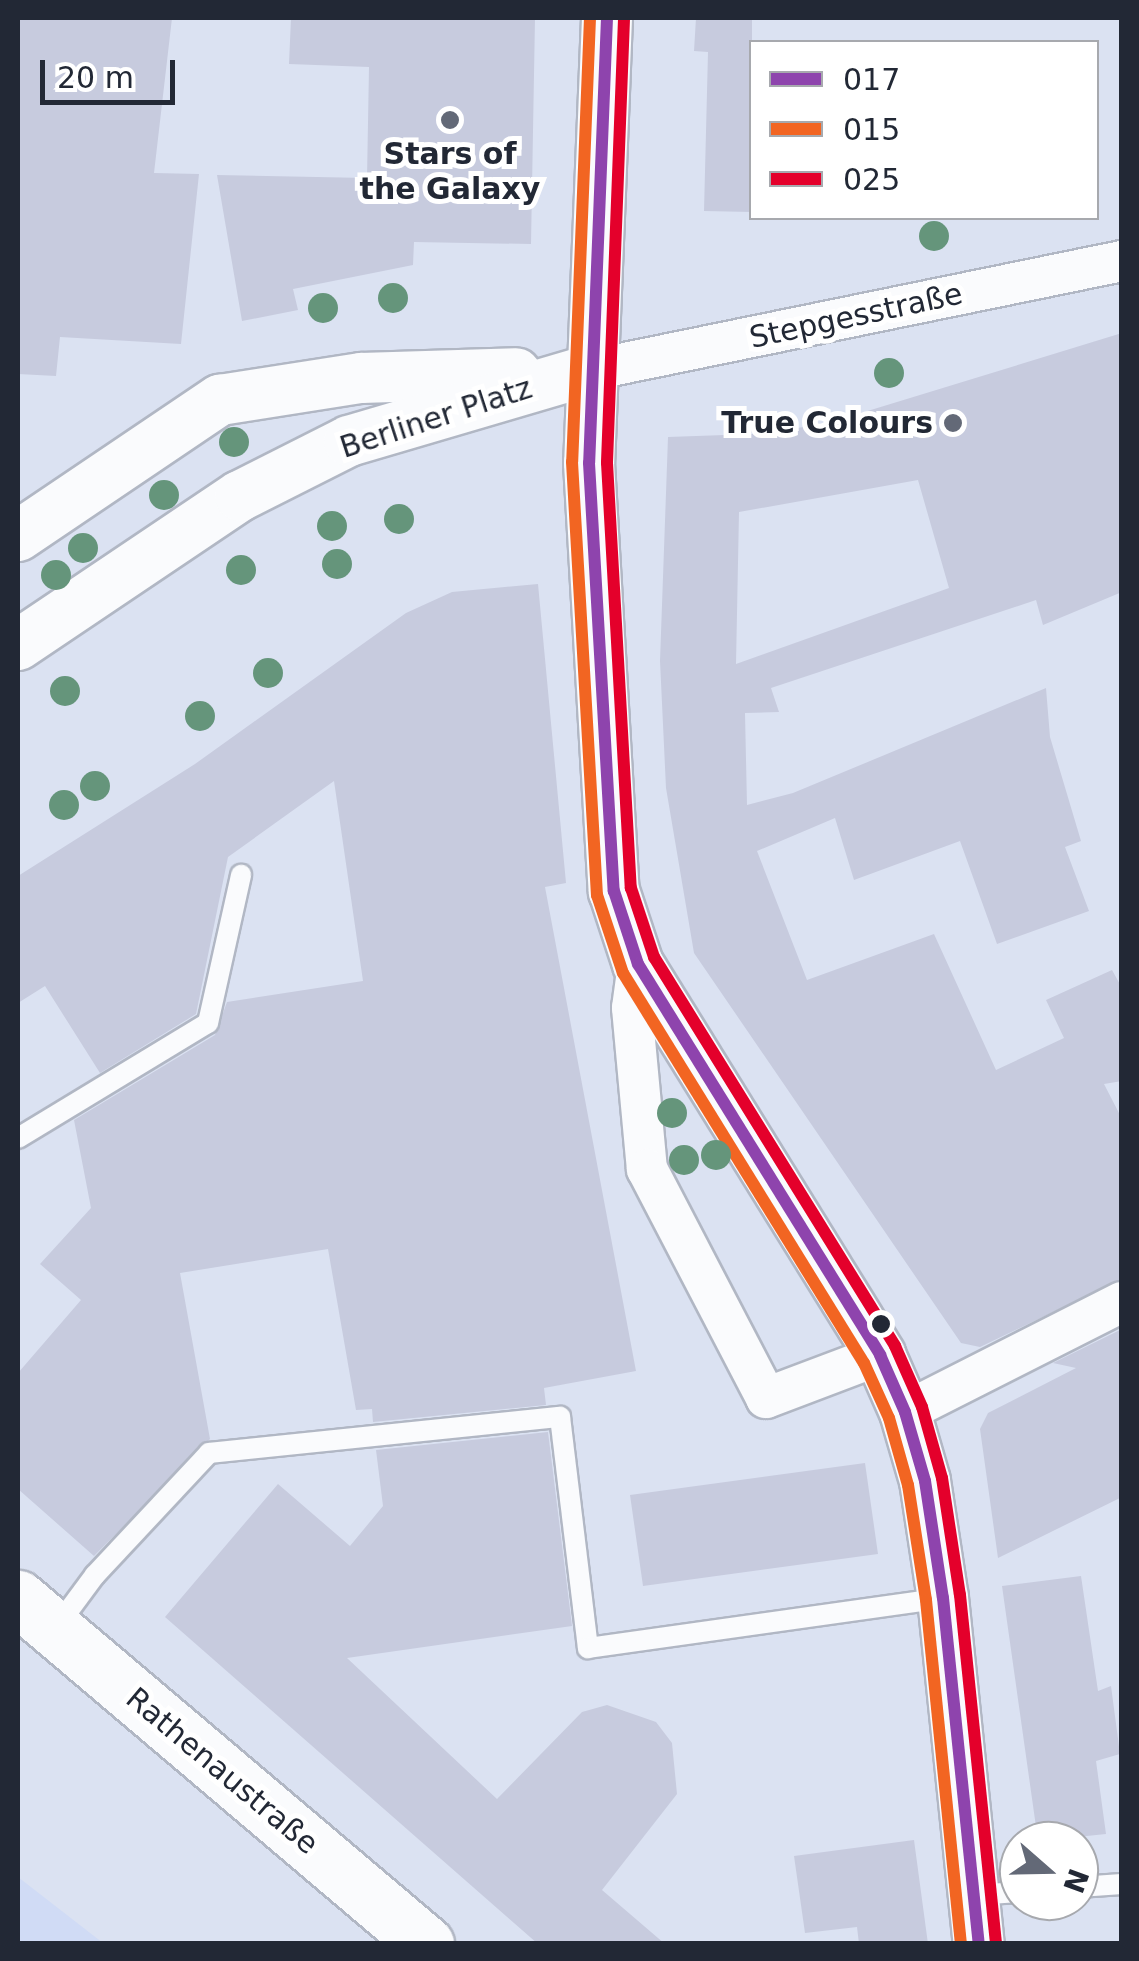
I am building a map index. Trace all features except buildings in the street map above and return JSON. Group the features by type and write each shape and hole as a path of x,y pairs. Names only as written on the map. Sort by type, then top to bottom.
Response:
{"main road":[{"name":"Rathenaustraße","path":"36,1614 426,1944"}],"street":[{"path":"607,18 591,370 608,841 614,891 638,964 880,1355 905,1412 925,1480 990,1910"},
{"name":"Stepgesstraße","path":"591,370 1122,261"},
{"name":"Berliner Platz","path":"18,536 220,400 361,378 591,370"},
{"name":"Berliner Platz","path":"18,645 240,496 349,441 591,370"},
{"path":"638,964 632,1008 647,1169 766,1398 880,1355"},
{"path":"905,1412 1122,1302"}],"lane":[{"path":"18,1138 208,1023 241,875"},
{"path":"36,1614 94,1575 210,1452 281,1437 560,1417 588,1648 943,1598"}],"shaded area":[{"path":"18,1877 103,1943 18,1943"}],"transit line":[{"name":"015","path":"590,18 572,462 597,895 623,973 864,1363 889,1418 908,1485 926,1600 961,1944"},
{"name":"017","path":"607,18 589,463 614,891 638,964 880,1355 905,1412 925,1481 943,1598 979,1944"},
{"name":"025","path":"624,19 607,463 631,888 654,957 895,1346 922,1407 942,1478 960,1595 996,1942"}],"place":[{"name":"Stars of the Galaxy","path":"450,120"},
{"name":"True Colours","path":"953,423"}]}
